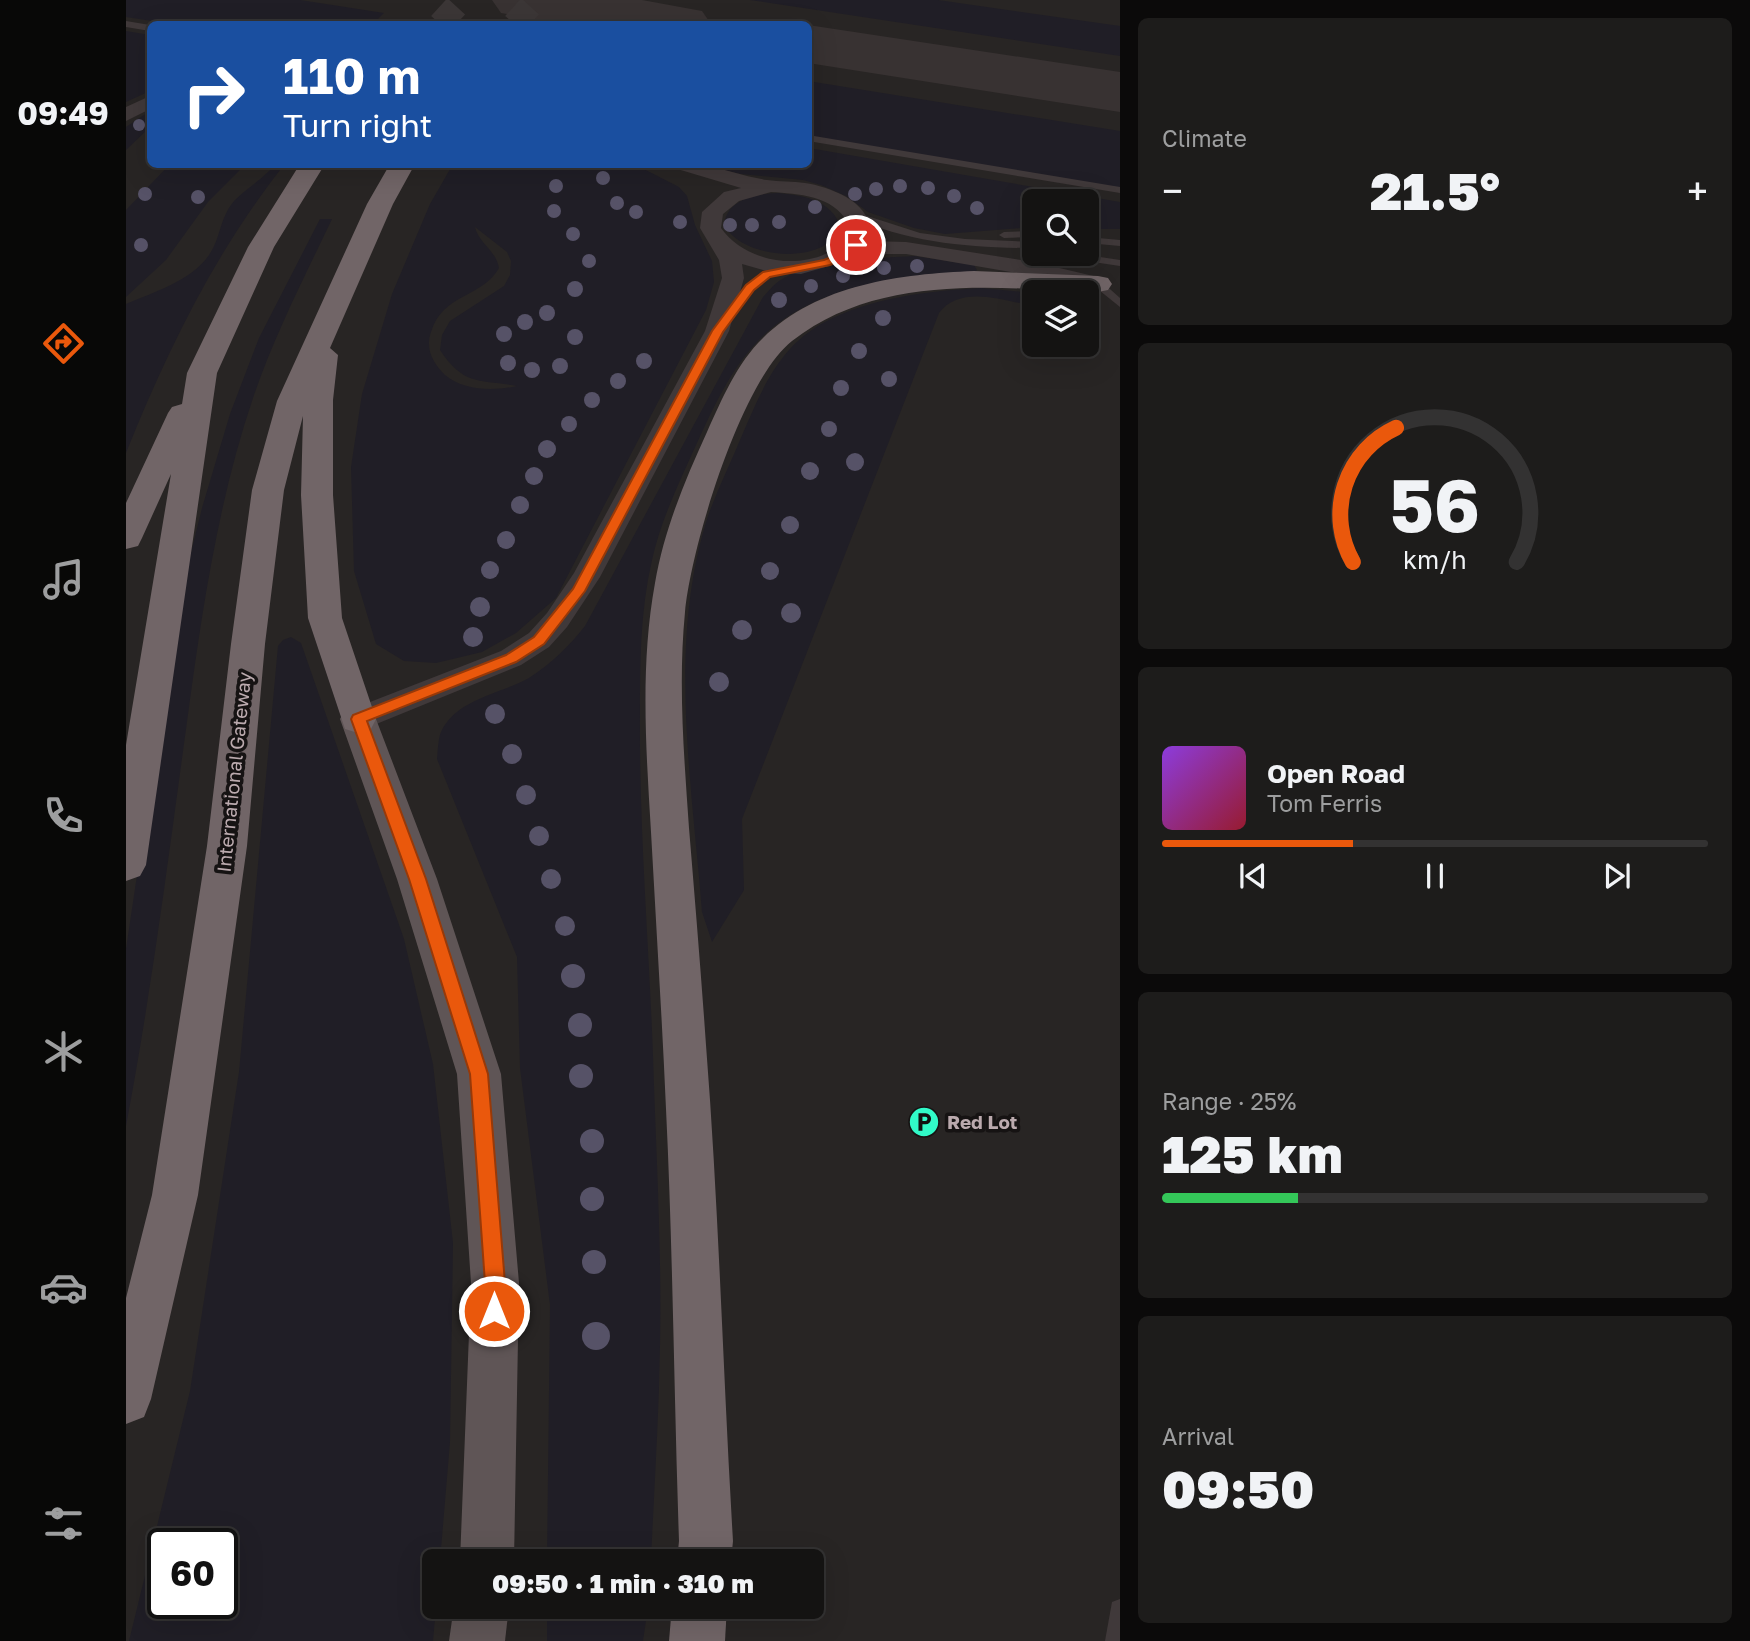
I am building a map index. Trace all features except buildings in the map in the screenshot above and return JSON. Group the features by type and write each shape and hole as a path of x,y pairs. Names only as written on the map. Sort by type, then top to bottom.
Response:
{"highway":[{"path":"126,538 261,247 310,168"},
{"name":"International Gateway","path":"126,1399 175,1195 227,846 248,644 268,490 292,401 380,204 401,168"},
{"path":"705,1549 687,1086 667,778 663,660 671,585 687,520 700,481 751,369 766,350 803,321 864,292 913,283 962,279 1115,287"},
{"path":"330,314 318,400 317,495 325,618 358,719"},
{"path":"126,865 202,373"},
{"path":"697,1641 700,1619"}],"main road":[{"path":"358,719 417,879 479,1074 495,1283 487,1549"},
{"path":"477,1641 480,1619"}],"street":[{"path":"126,115 147,104"},
{"path":"666,168 702,192 711,202 711,233 730,259 733,278 718,331"},
{"path":"694,168 731,180 816,191 836,198 860,221 861,233 856,245 844,255"},
{"path":"712,215 716,207 730,197 748,190 786,187"},
{"path":"720,246 737,257 760,264 793,267"},
{"path":"358,719 511,658 533,645 549,630 586,577 718,331 758,281 767,274 827,262 870,247 906,248 1034,269 1115,287"}],"lane":[{"path":"126,24 147,28"},
{"path":"812,139 1120,190"},
{"path":"855,215 894,231 952,241 1022,247"},
{"path":"1099,234 1120,235"},
{"path":"952,241 1022,235"},
{"path":"952,241 1022,239"},
{"path":"1099,241 1120,243"},
{"path":"1099,249 1120,252"},
{"path":"1080,266 1115,287"},
{"path":"1116,1641 1120,1610"}],"shaded area":[{"path":"126,0 1120,0 1120,1641 126,1641"},
{"path":"126,0 300,0 384,13 376,21 152,21 126,17"},
{"path":"750,0 938,0 1120,26 1120,56"},
{"path":"126,31 147,34 147,92 126,102"},
{"path":"812,82 1120,131 1120,190 812,139"},
{"path":"147,113 147,131 126,150 126,127"},
{"path":"812,149 1045,189 1022,189 1022,228 945,234 914,228 868,212 846,196 803,180 741,174 715,168 812,168"},
{"path":"166,168 242,168 208,202 166,260 126,297 126,210"},
{"path":"271,168 282,168 236,232 194,303 158,377 126,453 126,304 171,285 201,264 213,249 225,215 234,201"},
{"path":"451,168 642,168 679,187 687,196 695,225 712,261 714,282 706,310 556,598 516,633 482,652 436,663 404,661 376,644 354,571 351,467 362,394 392,294 430,204","holes":["475,227 507,252 511,261 510,275 504,286 450,321 442,335 440,350 465,376 517,386 489,389 461,384 445,375 437,366 430,350 429,338 444,310 483,285 499,268 495,256 480,238"]},
{"path":"778,193 804,197 827,208 838,221 834,236 823,246 806,252 787,254 748,246 733,236 724,223 732,208 753,196"},
{"path":"1099,198 1120,202 1120,229 1099,229"},
{"path":"320,219 332,219 261,375 240,438 220,520 198,645 166,878 126,1126 126,949 176,614 202,508 230,414 259,338"},
{"path":"914,256 974,265 977,270 971,274 914,277 857,287 804,307 780,322 748,352 723,389 678,486 656,545 643,618 640,696 641,800 660,1274 659,1400 652,1549 547,1549 550,1305 520,1068 517,957 437,759 440,735 457,712 529,678 559,654 585,626 763,297 779,281 792,274 825,265"},
{"path":"982,288 1022,292 1022,303 997,298 971,297 948,304 939,313 742,819 744,890 712,942 702,912 689,763 685,663 688,613 708,516 765,385 795,344 823,323 841,314 880,301"},
{"path":"291,637 301,643 404,939 433,1064 453,1243 450,1442 441,1549 422,1549 422,1619 435,1619 433,1641 129,1641 147,1567 147,1619 238,1619 238,1528 157,1528 190,1391 239,1072 278,646"},
{"path":"547,1619 646,1619 643,1641 547,1641"}],"taxiway":[{"path":"522,0 660,21"},
{"path":"812,45 1120,92"}],"tunnel":[{"path":"443,21 462,0"},
{"path":"517,21 536,0"}],"place":[{"name":"Red Lot","path":"924,1122"}],"route":[{"path":"494,1311 495,1283 479,1074 417,879 358,719 511,658 539,640 578,591 718,331 750,288 774,271 827,262 844,255 856,245"}]}
